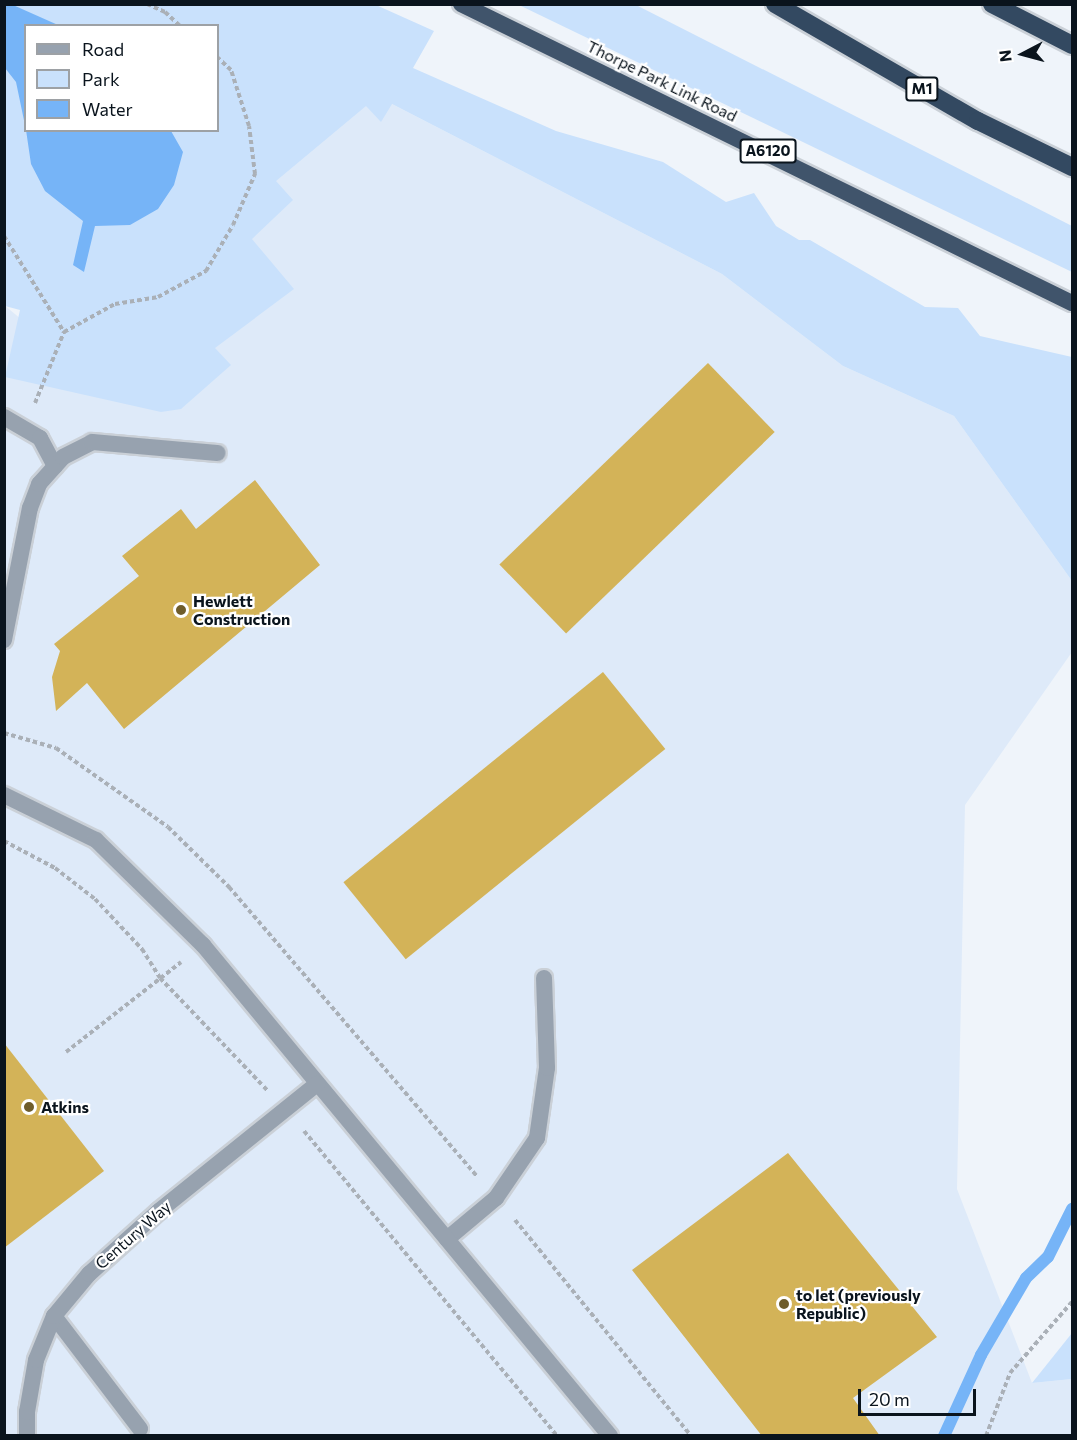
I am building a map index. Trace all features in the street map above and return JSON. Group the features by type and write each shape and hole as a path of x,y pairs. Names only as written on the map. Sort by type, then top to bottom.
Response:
{"highway":[{"name":"Thorpe Park Link Road","path":"461,4 1072,303"},
{"name":"M1","path":"775,4 978,121 1072,167"},
{"path":"992,4 1072,45"}],"street":[{"path":"4,417 25,426 40,438 55,466"},
{"path":"4,640 30,508 39,483 55,466 92,442 218,453"},
{"path":"4,795 96,840 203,945 610,1436"},
{"path":"447,1239 496,1198 537,1138 547,1068 544,978"},
{"name":"Century Way","path":"27,1436 36,1360 54,1316 89,1274 159,1211 317,1084"},
{"path":"54,1316 140,1429"}],"path":[{"path":"147,4 165,12 178,24"},
{"path":"25,426 64,332 115,304 158,297 206,271 233,225 255,174 249,126 231,70 219,59"},
{"path":"4,236 64,332"},
{"path":"4,733 56,748 168,827 230,887 496,1198 691,1436"},
{"path":"66,1052 203,945"},
{"path":"986,1436 1010,1373 1072,1302"}],"shaded area":[{"path":"351,83 722,274 843,366 954,416 1072,581 1072,652 965,805 957,1189 1032,1383 1072,1379 1072,1435 5,1435 4,305 39,334 271,138"}],"green space":[{"path":"5,5 376,5 434,31 413,68 556,131 663,162 726,202 754,193 776,226 799,240 810,240 925,307 958,308 980,336 1072,357 1072,581 954,416 843,366 722,274 392,104 381,122 366,106 276,181 293,200 252,239 294,289 215,348 231,365 181,409 161,412 5,377 20,310 5,306"},
{"path":"519,5 636,5 1072,226 1072,272"},
{"path":"1072,1333 1072,1379 1032,1383"}],"water":[{"path":"4,5 13,5 56,24 24,24 24,120 16,82 5,68"},
{"path":"26,132 172,132 183,152 174,185 158,209 130,225 95,226 84,272 73,265 83,221 45,191 31,164"}],"building":[{"path":"708,363 775,432 566,634 499,564"},
{"name":"Hewlett Construction","path":"255,480 320,565 124,729 87,683 56,711 52,677 60,651 54,644 139,576 122,556 181,509 196,529"},
{"path":"603,672 665,749 406,959 343,882"},
{"name":"Atkins","path":"4,1043 104,1171 4,1248"},
{"name":"to let (previously Republic)","path":"788,1153 937,1337 853,1398 880,1436 762,1436 632,1270"}],"waterway":[{"path":"944,1436 981,1355 1026,1278 1048,1257 1072,1209"}],"place":[{"name":"Hewlett Construction","path":"181,610"},
{"name":"Atkins","path":"29,1107"},
{"name":"to let (previously Republic)","path":"784,1304"}]}
